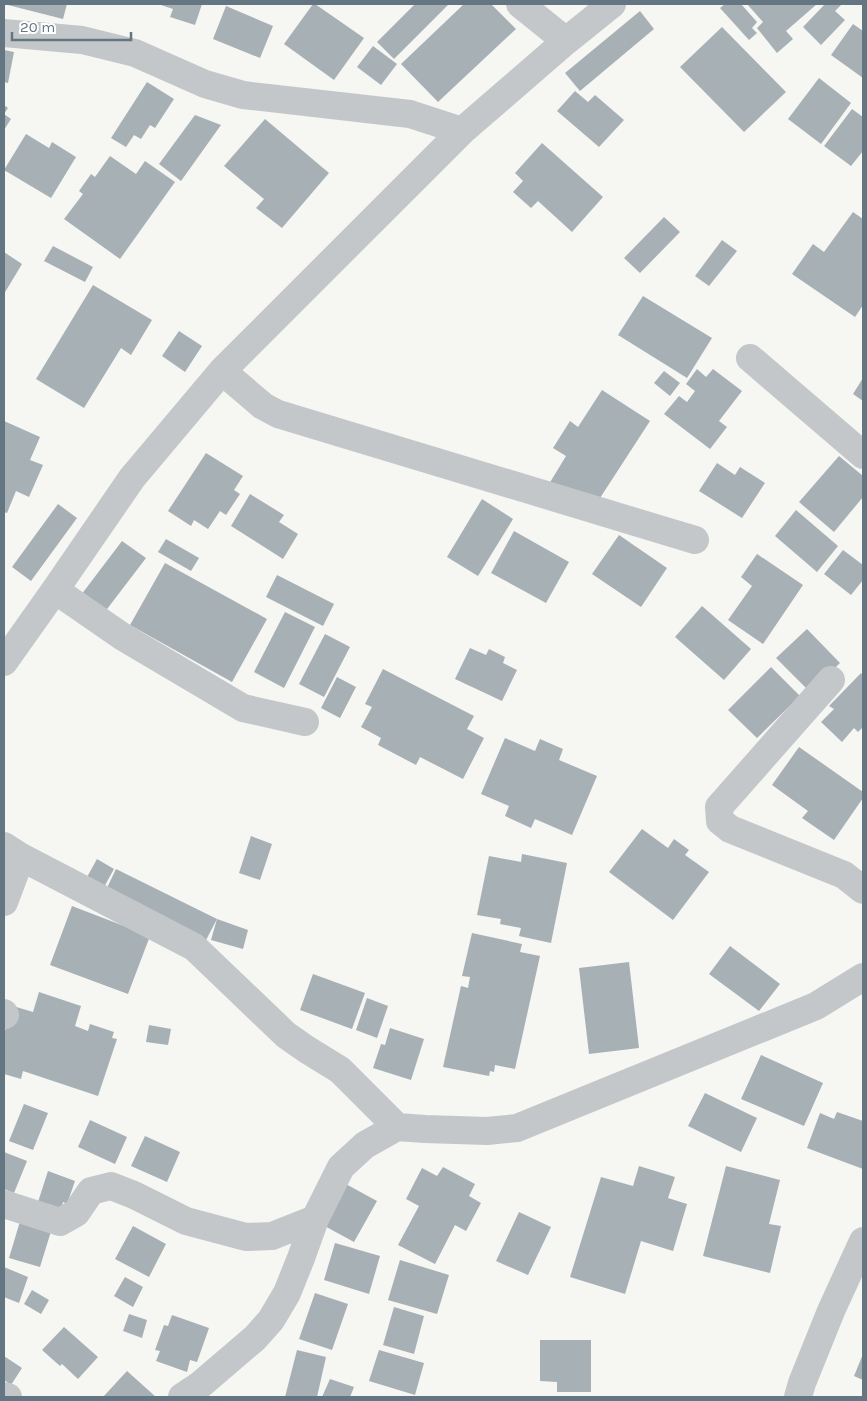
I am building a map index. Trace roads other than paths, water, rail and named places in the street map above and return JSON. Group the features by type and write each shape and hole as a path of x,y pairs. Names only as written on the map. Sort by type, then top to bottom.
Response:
{"street":[{"path":"520,4 566,41"},
{"path":"4,662 132,478 222,371 462,131 612,4"},
{"path":"4,33 82,40 135,53 205,84 243,96 410,114 462,131"},
{"path":"750,358 863,455"},
{"path":"222,371 263,406 278,414 695,540"},
{"path":"55,590 122,637 243,708 305,722"},
{"path":"830,680 719,807 720,821 730,830 844,875 863,890"},
{"path":"4,902 12,852 194,947 286,1035 340,1070 397,1127"},
{"path":"182,1397 200,1385 255,1338 271,1320 287,1293 315,1219 340,1167 365,1146 397,1127 425,1130 487,1131 517,1128 816,1006 863,977"},
{"path":"4,1204 60,1222 76,1213 91,1191 111,1186 134,1195 186,1221 246,1237 272,1236 315,1219"},
{"path":"798,1397 831,1311 863,1241"},
{"path":"4,1396 8,1397"}]}
